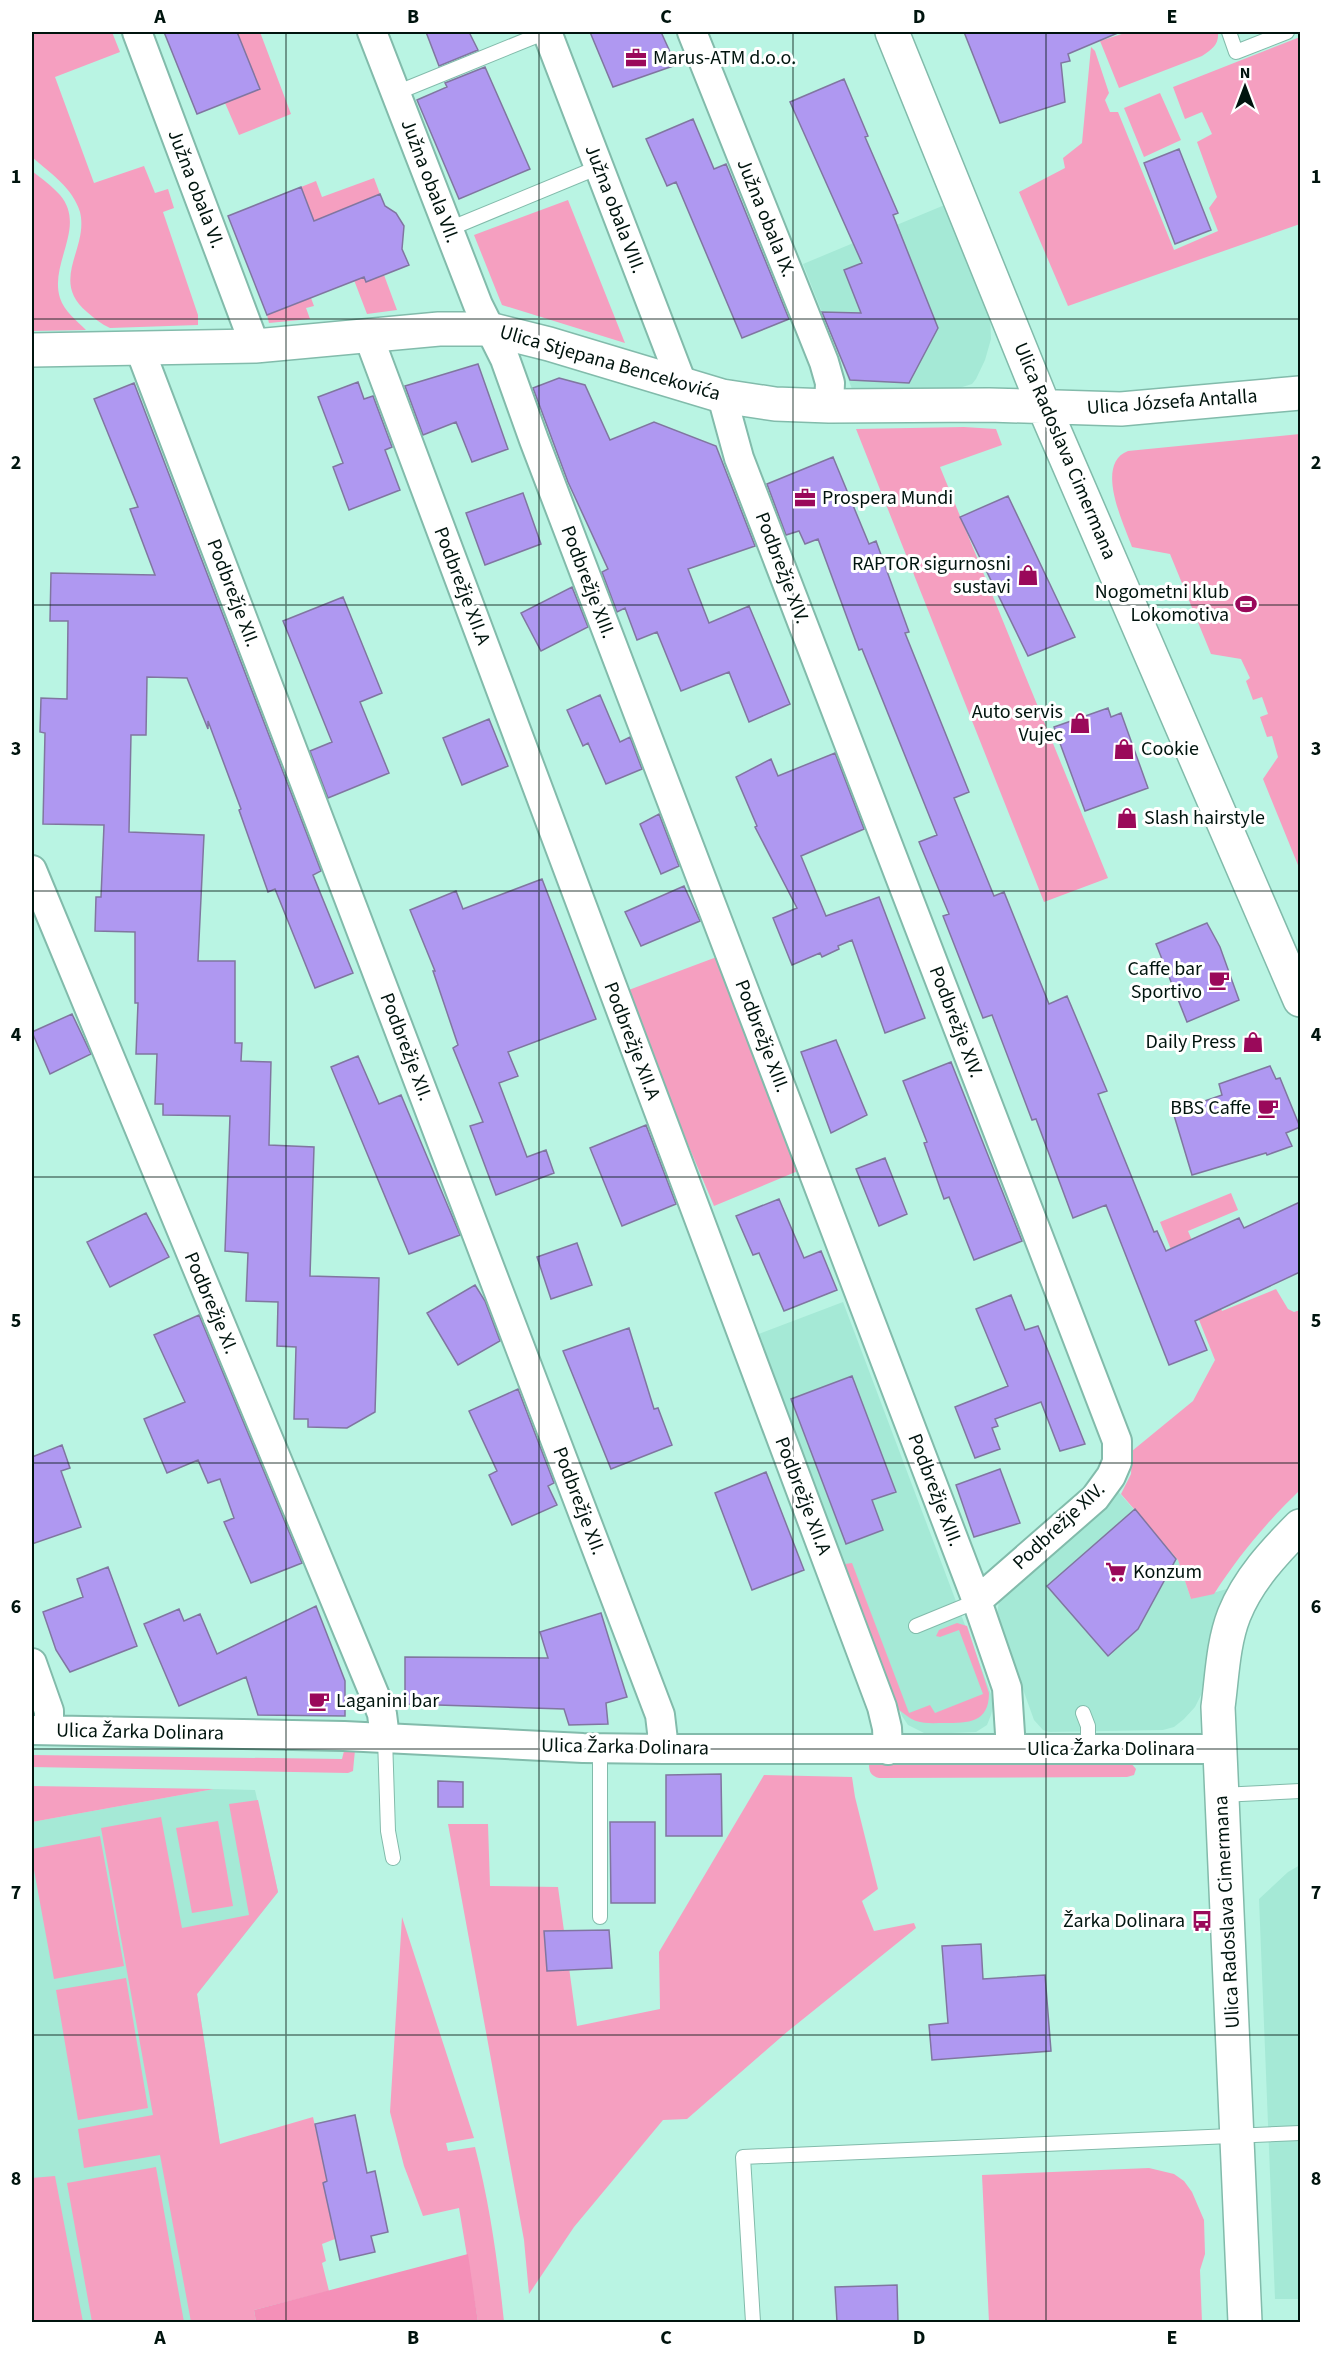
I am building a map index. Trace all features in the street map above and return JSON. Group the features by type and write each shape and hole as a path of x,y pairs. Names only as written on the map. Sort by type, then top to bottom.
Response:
{"street":[{"name":"Južna obala VI.","path":"137,32 255,346"},
{"name":"Južna obala VII.","path":"372,32 489,329"},
{"name":"Južna obala VIII.","path":"546,32 683,386"},
{"name":"Južna obala IX.","path":"692,32 824,362 830,383 829,406"},
{"name":"Ulica Radoslava Cimermana","path":"892,32 1044,407 1300,1000"},
{"name":"Ulica Stjepana Bencekovića","path":"32,350 255,346 439,329 489,329 549,344 683,386 722,396 775,404 1044,407"},
{"name":"Podbrežje XIII.","path":"489,329 505,358 538,451 977,1600 1007,1688 1011,1749"},
{"name":"Podbrežje XII.A","path":"368,335 882,1707 887,1728 888,1750"},
{"name":"Podbrežje XII.","path":"140,347 660,1715 664,1749"},
{"name":"Ulica Józsefa Antalla","path":"1044,407 1121,409 1300,393"},
{"name":"Podbrežje XIV.","path":"722,396 739,458 1117,1441 1117,1462 1095,1498 977,1600"},
{"name":"Podbrežje XI.","path":"32,870 382,1714 385,1738"},
{"name":"Ulica Radoslava Cimermana","path":"1245,2322 1218,1707 1233,1616 1249,1584 1300,1526"},
{"path":"32,1663 49,1711 40,1730"},
{"name":"Ulica Žarka Dolinara","path":"40,1730 385,1738 600,1748 1219,1749"}],"lane":[{"path":"396,93 546,32"},
{"path":"1229,32 1236,52 1287,32"},
{"path":"449,229 598,167"},
{"path":"916,1626 977,1600"},
{"path":"1083,1713 1088,1726 1088,1749"},
{"path":"385,1738 388,1831 393,1858"},
{"path":"600,1748 600,1917"},
{"path":"1221,1795 1300,1791"},
{"path":"753,2322 743,2157 1300,2133"}],"shaded area":[{"path":"32,32 112,32 120,52 55,77 94,183 144,166 155,193 168,189 174,208 163,212 198,315 198,325 110,328 87,312 76,300 71,288 70,276 80,239 80,212 77,203 66,188 32,157"},
{"path":"237,32 260,32 291,114 239,135 225,103 260,89"},
{"path":"1128,32 1218,32 1218,36 1214,46 1202,56 1119,88 1100,41"},
{"path":"1300,37 1300,224 1068,306 1019,192 1065,168 1063,158 1082,143 1091,47 1095,51 1109,93 1105,100 1110,112 1118,112 1174,250 1218,231 1209,208 1217,197 1197,142 1212,134 1202,112 1185,119 1173,87"},
{"path":"1160,93 1181,140 1144,157 1124,108"},
{"path":"32,171 60,195 67,207 70,220 59,272 60,298 71,316 86,330 32,331"},
{"path":"374,178 380,194 338,211 366,282 384,275 397,310 367,314 354,280 340,287 301,187 316,181 322,197"},
{"path":"568,200 625,343 502,305 474,235"},
{"path":"947,204 990,312 991,339 976,379 972,384 956,389 854,394 803,264"},
{"path":"311,298 314,306 306,308 310,319 269,323 267,315"},
{"path":"964,427 996,429 1002,445 940,467 1108,878 1044,902 856,429"},
{"name":"Nogometni klub Lokomotiva","path":"1300,434 1300,870 1263,779 1278,757 1272,736 1267,737 1260,717 1268,714 1262,697 1253,700 1246,681 1250,678 1241,659 1211,654 1170,554 1132,547 1118,510 1112,481 1113,468 1118,458 1128,451"},
{"path":"722,955 750,1029 798,1171 714,1206 626,991"},
{"path":"1231,1193 1238,1210 1188,1231 1222,1311 1276,1289 1288,1309 1294,1312 1300,1310 1300,1490 1254,1539 1214,1594 1191,1599 1178,1560 1121,1494 1131,1474 1132,1451 1193,1401 1215,1360 1160,1222"},
{"path":"843,1302 991,1694 993,1707 991,1715 987,1725 976,1732 926,1734 908,1725 902,1716 756,1335"},
{"path":"1115,1488 1178,1560 1191,1599 1227,1589 1216,1619 1201,1695 1195,1707 1184,1719 1174,1727 1163,1730 1049,1732 1043,1730 1034,1720 997,1615 999,1601"},
{"path":"852,1563 909,1713 930,1705 935,1713 983,1694 959,1630 940,1637 936,1636 939,1630 957,1623 967,1626 989,1693 988,1703 981,1716 962,1723 926,1723 914,1720 899,1710 845,1564"},
{"path":"355,1750 353,1771 348,1773 32,1767 32,1755 342,1759 344,1751"},
{"path":"1130,1762 1136,1769 1134,1775 1127,1777 879,1778 874,1776 869,1769 869,1764"},
{"path":"764,1775 852,1777 878,1889 862,1901 874,1931 914,1923 916,1928 787,2032 687,2119 663,2120 574,2227 529,2294 524,2240 448,1824 488,1824 490,1886 558,1887 577,2026 660,2009 659,1952"},
{"path":"32,1786 214,1789 32,1822"},
{"path":"214,1789 255,1790 278,1892 197,1994 220,2144 256,2322 32,2322 32,1822"},
{"path":"258,1800 278,1892 197,1994 220,2144 313,2117 327,2181 323,2183 335,2239 322,2244 326,2261 322,2263 329,2291 254,2310 256,2322 191,2322 160,2155 84,2168 78,2129 153,2115 101,1828 161,1817 182,1928 249,1915 229,1804"},
{"path":"218,1821 233,1906 192,1913 176,1828"},
{"path":"100,1836 124,1966 54,1979 32,1849"},
{"path":"1300,1865 1300,2299 1275,2299 1259,1899 1288,1872"},
{"path":"402,1917 474,2138 446,2143 448,2151 475,2147 493,2234 504,2322 478,2322 459,2208 423,2216 404,2166 390,2112"},
{"path":"126,1978 148,2108 78,2120 56,1990"},
{"path":"156,2167 184,2322 92,2322 67,2183"},
{"path":"1149,2168 1174,2174 1184,2181 1192,2192 1204,2220 1205,2254 1200,2270 1202,2322 989,2322 982,2175"},
{"path":"55,2176 83,2322 32,2322 32,2178"},
{"path":"468,2254 478,2322 256,2322 254,2310"}],"building":[{"path":"164,32 237,32 260,89 197,114"},
{"path":"426,32 469,32 478,50 439,66"},
{"path":"590,32 661,32 676,65 613,87"},
{"path":"964,32 1120,32 1068,54 1070,61 1061,63 1065,102 1000,123"},
{"path":"485,67 530,169 459,199 417,100 447,87 445,83"},
{"path":"844,79 868,136 865,137 898,213 893,215 938,328 909,383 850,380 822,312 861,313 844,270 862,263 790,102"},
{"path":"693,119 714,169 726,164 789,319 742,338 676,182 667,186 646,139"},
{"path":"1179,149 1211,230 1175,244 1144,163"},
{"path":"301,187 314,221 380,194 385,206 396,213 404,226 402,249 409,265 366,282 364,277 267,315 228,216"},
{"path":"478,364 508,449 472,462 456,422 423,435 405,386"},
{"path":"559,378 585,385 610,440 654,422 716,446 755,546 688,569 709,623 749,606 790,704 749,722 729,672 681,691 657,632 637,640 625,608 617,612 602,572 608,569 568,482 533,388"},
{"path":"358,382 364,399 373,396 392,447 385,450 400,490 349,510 333,467 343,463 318,397"},
{"path":"134,383 321,871 313,875 353,973 315,988 275,889 268,892 239,810 241,809 208,721 208,729 187,678 147,677 146,735 131,735 129,832 204,835 198,961 235,961 235,1043 242,1043 241,1061 271,1062 269,1145 314,1147 310,1276 379,1278 375,1412 347,1428 308,1427 308,1419 294,1419 296,1347 277,1346 278,1302 246,1301 248,1253 225,1251 230,1116 163,1115 163,1104 155,1104 157,1054 136,1054 138,1003 135,1003 135,932 95,931 96,897 101,897 104,825 43,824 45,733 40,732 41,698 67,699 68,621 50,621 51,573 155,575 130,509 138,507 94,399"},
{"path":"833,457 869,544 876,541 909,632 905,633 969,792 954,798 994,896 1004,892 1049,1004 1067,996 1107,1091 1098,1094 1154,1232 1157,1231 1166,1251 1239,1218 1244,1228 1300,1202 1300,1272 1195,1321 1207,1350 1169,1365 1106,1205 1073,1218 1036,1119 1032,1120 992,1015 983,1018 943,916 949,914 919,842 937,835 862,649 859,650 818,539 805,544 799,531 786,535 767,484"},
{"path":"523,493 541,544 485,565 466,513"},
{"path":"1008,496 1075,637 1028,656 960,517"},
{"path":"572,587 588,627 541,651 521,613"},
{"path":"343,597 382,693 360,702 389,773 328,798 310,751 332,742 283,621"},
{"path":"600,695 620,742 630,737 642,769 606,784 588,743 583,746 567,710"},
{"path":"1108,708 1111,717 1121,713 1148,788 1085,811 1054,727"},
{"path":"489,719 508,766 462,785 443,738"},
{"path":"835,753 864,829 801,856 826,916 879,897 925,1018 885,1033 852,940 822,957 820,953 792,965 773,918 797,908 755,827 757,826 736,777 771,759 778,776"},
{"path":"659,814 679,866 661,874 640,824"},
{"path":"542,879 596,1019 508,1052 518,1076 499,1083 527,1157 546,1150 554,1173 496,1195 470,1126 483,1122 453,1048 458,1045 433,971 435,971 410,910 456,891 463,909"},
{"path":"684,886 700,921 641,946 625,912"},
{"path":"1207,923 1220,947 1239,1000 1187,1022 1156,944"},
{"path":"72,1014 91,1054 50,1074 32,1032"},
{"path":"836,1040 867,1115 831,1133 801,1052"},
{"path":"358,1056 379,1104 401,1095 460,1235 409,1254 331,1067"},
{"path":"951,1062 1022,1241 974,1260 949,1197 944,1199 924,1143 927,1142 903,1081"},
{"path":"1270,1066 1276,1079 1280,1078 1300,1127 1286,1133 1292,1146 1192,1175 1173,1112 1222,1095 1219,1084"},
{"path":"646,1125 676,1204 622,1226 590,1148"},
{"path":"885,1158 907,1214 879,1226 856,1169"},
{"path":"779,1199 804,1258 821,1251 837,1290 784,1311 759,1253 753,1255 736,1216"},
{"path":"146,1213 169,1257 110,1287 87,1242"},
{"path":"577,1243 592,1285 551,1299 537,1257"},
{"path":"475,1285 485,1301 500,1341 458,1365 427,1313"},
{"path":"1011,1295 1025,1330 1038,1326 1085,1444 1060,1451 1041,1402 995,1419 998,1426 992,1428 1000,1449 975,1458 955,1407 1008,1386 976,1309"},
{"path":"199,1315 302,1563 251,1583 224,1522 234,1518 220,1479 208,1483 198,1460 167,1473 144,1419 185,1402 154,1335"},
{"path":"629,1328 654,1409 658,1408 672,1445 611,1469 563,1351"},
{"path":"852,1376 896,1492 872,1500 883,1530 846,1544 791,1399"},
{"path":"518,1389 554,1483 548,1486 557,1505 512,1525 489,1475 497,1471 469,1411"},
{"path":"62,1445 70,1468 61,1471 81,1527 32,1544 32,1457"},
{"path":"1000,1469 1020,1523 974,1537 956,1485"},
{"path":"766,1472 804,1570 752,1590 715,1493"},
{"name":"Konzum","path":"1135,1509 1176,1559 1138,1629 1108,1656 1047,1586"},
{"path":"108,1567 137,1646 70,1672 56,1650 43,1612 83,1597 77,1579"},
{"path":"316,1606 345,1681 345,1716 258,1715 246,1677 179,1706 144,1624 179,1609 184,1621 200,1614 217,1654"},
{"path":"601,1613 627,1697 606,1703 608,1724 569,1725 564,1709 405,1704 405,1657 548,1658 540,1632"},
{"path":"721,1774 722,1836 666,1836 666,1775"},
{"path":"438,1781 463,1782 463,1807 438,1807"},
{"path":"610,1822 655,1822 655,1903 611,1903"},
{"path":"609,1930 612,1968 547,1971 544,1931"},
{"path":"981,1944 983,1979 1045,1975 1051,2051 932,2060 929,2025 948,2023 942,1946"},
{"path":"355,2115 367,2173 375,2171 388,2232 371,2236 375,2252 340,2260 323,2183 327,2181 315,2124"},
{"path":"897,2285 898,2322 837,2322 835,2287"}],"place":[{"name":"Marus-ATM d.o.o.","path":"636,58"},
{"name":"Prospera Mundi","path":"805,498"},
{"name":"RAPTOR sigurnosni sustavi","path":"1028,575"},
{"name":"Nogometni klub Lokomotiva","path":"1246,604"},
{"name":"Auto servis Vujec","path":"1080,723"},
{"name":"Cookie","path":"1124,749"},
{"name":"Slash hairstyle","path":"1127,818"},
{"name":"Caffe bar Sportivo","path":"1219,980"},
{"name":"Daily Press","path":"1253,1042"},
{"name":"BBS Caffe","path":"1268,1108"},
{"name":"Konzum","path":"1116,1572"},
{"name":"Laganini bar","path":"319,1701"},
{"name":"Žarka Dolinara","path":"1202,1921"}]}
